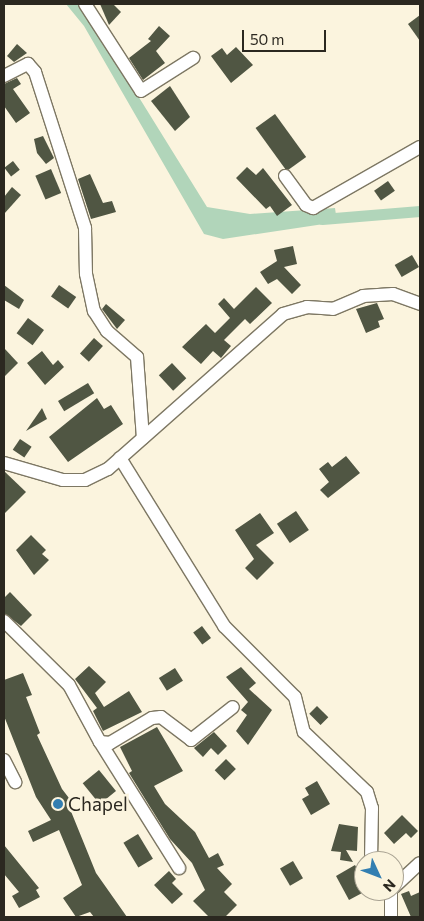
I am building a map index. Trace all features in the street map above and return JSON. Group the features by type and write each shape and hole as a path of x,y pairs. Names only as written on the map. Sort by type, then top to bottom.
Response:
{"street":[{"path":"84,4 142,90 193,58"},
{"path":"4,76 28,64 35,72 86,228 86,274 94,311 107,331 137,357 142,438"},
{"path":"285,176 306,205 313,208 420,147"},
{"path":"4,463 63,480 85,480 120,458 283,314 307,307 333,309 363,296 392,294 420,304"},
{"path":"120,458 224,626 295,697 304,732 367,792 372,808 371,851"},
{"path":"4,621 69,685 100,742 179,868"},
{"path":"100,742 110,743 152,718 161,717 191,740 233,708"},
{"path":"4,760 15,782"},
{"path":"404,878 420,863"},
{"path":"391,901 391,917"}],"shaded area":[{"path":"66,4 81,4 207,207 250,214 335,208 337,222 223,239 204,234 84,26"}],"building":[{"path":"100,4 113,4 121,12 109,25"},
{"path":"420,15 420,41 408,24"},
{"path":"159,26 170,36 156,51 165,63 143,80 129,58 151,41 148,39"},
{"path":"17,44 27,53 14,62 7,56"},
{"path":"236,47 253,65 231,83 211,56 222,48 227,55"},
{"path":"17,78 21,84 13,89 30,113 16,123 4,106 4,84"},
{"path":"170,86 190,117 175,131 151,101"},
{"path":"275,114 306,157 287,171 256,128"},
{"path":"43,136 54,158 46,164 37,153 34,139"},
{"path":"13,161 20,170 11,176 4,168"},
{"path":"247,167 256,175 263,168 292,205 277,216 270,206 266,209 236,178"},
{"path":"51,169 61,193 46,200 35,176"},
{"path":"90,174 103,203 112,201 116,212 91,219 78,179"},
{"path":"388,181 395,191 381,201 374,191"},
{"path":"12,187 21,195 4,214 4,197"},
{"path":"293,246 297,264 284,267 301,285 292,294 277,279 268,284 260,272 277,261 274,250"},
{"path":"412,255 419,267 402,277 395,265"},
{"path":"4,285 24,300 19,309 4,300"},
{"path":"59,285 76,297 68,309 51,296"},
{"path":"256,287 272,303 250,324 245,319 224,340 231,346 221,358 213,351 201,364 182,347 206,324 215,333 230,318 218,304 224,298 234,309"},
{"path":"377,303 384,319 378,321 380,327 366,333 356,309"},
{"path":"106,304 125,320 117,329 102,309"},
{"path":"28,318 44,330 33,345 17,333"},
{"path":"94,338 103,346 89,362 80,354"},
{"path":"4,348 18,363 4,377"},
{"path":"42,351 53,365 58,360 64,367 45,385 27,363"},
{"path":"172,363 186,378 173,391 159,375"},
{"path":"88,383 94,393 64,411 58,401"},
{"path":"97,398 104,409 111,405 123,424 68,462 49,437"},
{"path":"42,408 47,419 26,431"},
{"path":"20,439 32,447 24,458 13,450"},
{"path":"346,456 360,473 328,498 320,490 329,482 319,469 328,462 332,467"},
{"path":"4,471 26,492 4,514"},
{"path":"296,511 309,530 290,543 277,524"},
{"path":"260,513 274,533 256,545 274,563 257,580 245,568 254,559 235,530"},
{"path":"31,535 46,550 42,554 49,560 34,575 16,550"},
{"path":"10,592 32,615 21,626 4,613 4,598"},
{"path":"202,626 211,638 202,645 193,633"},
{"path":"89,666 106,682 95,693 104,707 129,691 142,712 103,731 93,711 97,708 75,679"},
{"path":"241,667 256,683 249,689 272,710 248,745 236,731 247,715 241,710 248,702 226,677"},
{"path":"175,668 183,681 167,691 159,678"},
{"path":"23,673 32,695 26,697 40,733 37,735 62,789 72,802 68,804 96,873 127,917 94,917 90,912 76,917 63,898 82,885 59,830 33,842 28,831 51,820 36,797 4,716 4,680"},
{"path":"317,706 328,717 321,725 309,714"},
{"path":"157,727 183,771 154,786 165,804 195,832 209,858 218,853 224,865 217,868 232,884 224,892 237,905 225,917 209,917 193,901 205,890 192,863 170,839 129,773 132,771 120,747"},
{"path":"214,732 227,746 218,755 211,748 203,757 194,748"},
{"path":"226,759 236,769 225,780 215,770"},
{"path":"99,770 116,791 100,804 83,783"},
{"path":"317,781 330,804 311,815 302,799 309,795 305,788"},
{"path":"402,815 418,831 411,838 406,833 394,844 384,833"},
{"path":"339,824 358,827 357,851 346,850 353,862 340,860 341,852 331,851"},
{"path":"138,834 153,859 138,868 123,843"},
{"path":"4,845 39,888 36,890 40,897 19,908 12,896 19,892 4,874"},
{"path":"293,861 303,878 290,886 280,868"},
{"path":"354,866 354,897 349,900 336,876"},
{"path":"169,871 176,879 172,883 183,894 172,904 154,885"},
{"path":"409,891 411,896 420,892 420,917 411,917 404,901 404,893"}],"waterway":[{"path":"322,219 420,211"}],"place":[{"name":"Chapel","path":"58,804"}]}
